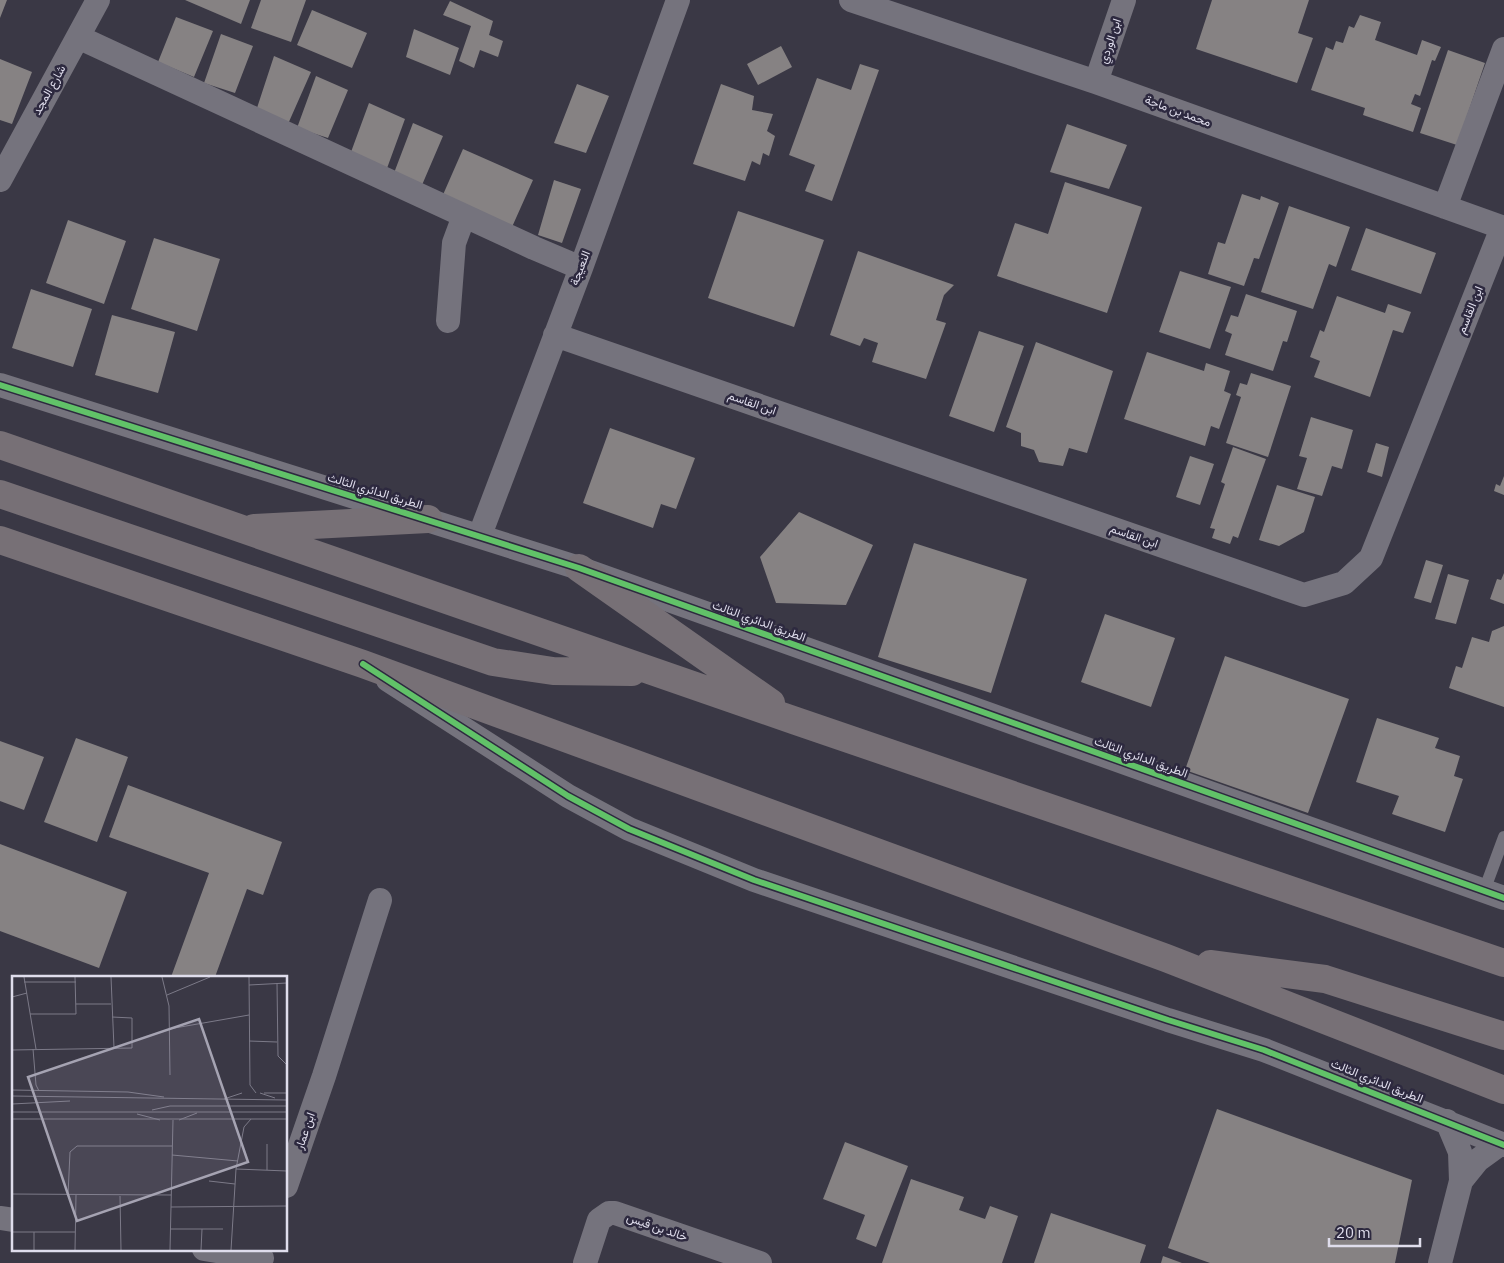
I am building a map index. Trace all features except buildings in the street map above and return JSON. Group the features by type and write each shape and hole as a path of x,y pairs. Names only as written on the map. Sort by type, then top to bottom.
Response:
{"highway":[{"path":"0,445 796,721 1504,963"},
{"path":"0,494 493,662 553,671 656,672"},
{"path":"241,529 428,519"},
{"name":"الطريق الدائري الثالث","path":"0,540 363,664 1166,958 1504,1090"},
{"path":"0,560 63,561"},
{"path":"579,568 796,721"},
{"path":"1166,958 1325,979 1504,1036"}],"street":[{"name":"شارع المجد","path":"0,180 98,0"},
{"name":"النعيجة","path":"480,535 581,268 678,0"},
{"name":"محمد بن ماجة","path":"851,0 1096,82 1503,228"},
{"name":"ابن الوردي","path":"1096,82 1124,0"},
{"path":"78,37 464,216 581,268"},
{"path":"1445,207 1504,49"},
{"path":"448,321 454,243 464,216"},
{"name":"ابن القاسم","path":"555,335 1304,595 1344,584 1371,558 1503,228"},
{"name":"الطريق الدائري الثالث","path":"0,385 480,535 579,568 1494,895"},
{"name":"الطريق الدائري الثالث","path":"363,664 568,796 621,825 660,842 829,907 1264,1050 1502,1144"},
{"name":"ابن عمار","path":"288,1180 324,1076 380,900"},
{"path":"1440,1263 1461,1181 1460,1152 1447,1121"},
{"path":"1461,1181 1478,1160 1502,1144"},
{"name":"خالد بن قيس","path":"585,1263 599,1220 609,1213 615,1213 753,1262"},
{"path":"211,1250 262,1257"}],"lane":[{"path":"1494,895 1504,837"}],"cycle path":[{"path":"0,385 579,568 1504,898"},
{"path":"363,664 568,796 629,829 754,880 1168,1020 1264,1050 1504,1145"}]}
